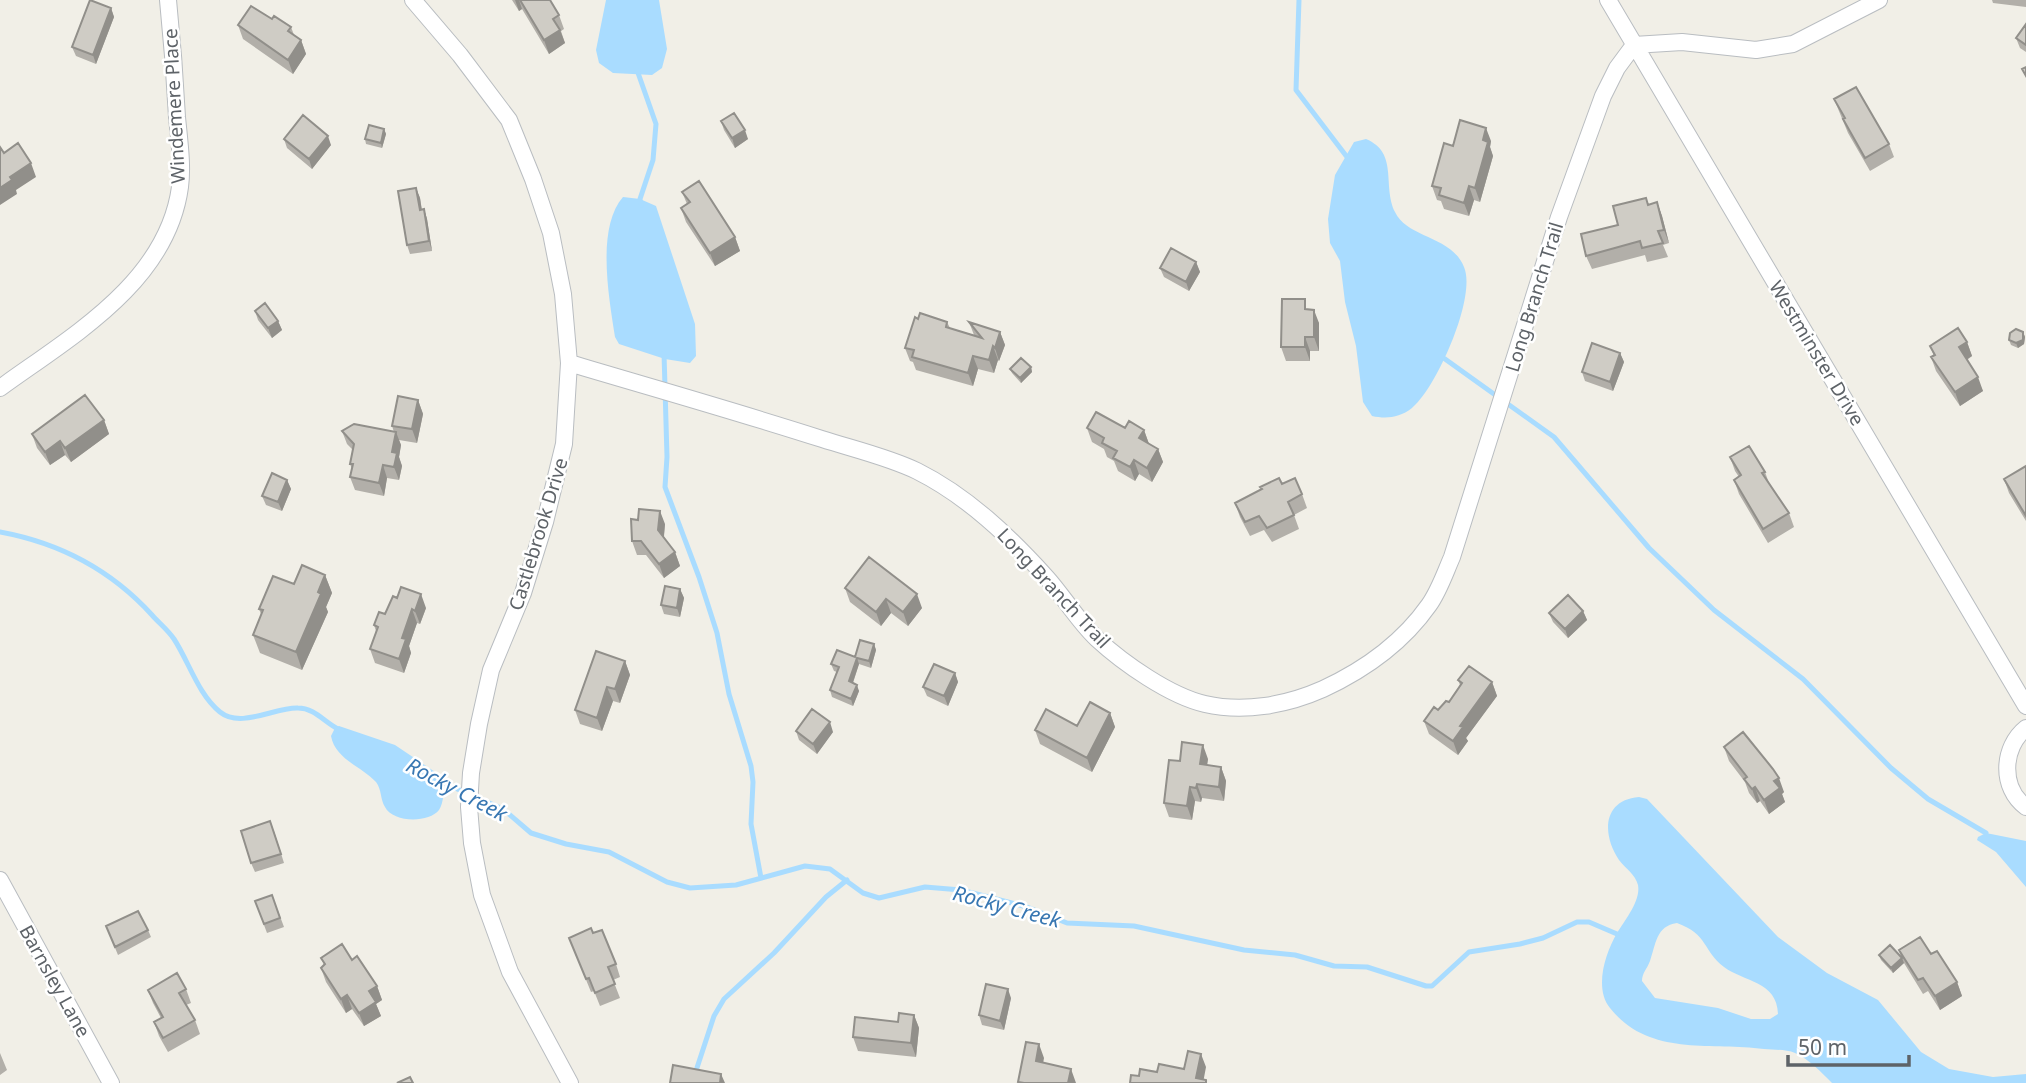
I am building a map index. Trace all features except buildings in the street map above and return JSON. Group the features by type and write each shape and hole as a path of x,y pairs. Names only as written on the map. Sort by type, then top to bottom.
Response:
{"street":[{"name":"Windemere Place","path":"0,388 97,317 129,287 154,255 170,220 180,187 179,137 168,0"},
{"name":"Castlebrook Drive","path":"414,0 509,120 551,233 563,294 569,363 564,444 523,593 491,670 471,773 469,807 472,843 482,895 510,972 570,1083"},
{"name":"Westminster Drive","path":"1608,0 2026,706"},
{"path":"1634,45 1682,43 1756,50 1793,44 1879,0"},
{"name":"Long Branch Trail","path":"569,363 802,432 916,470 961,497 1001,531 1046,578 1097,638 1130,664 1169,689 1205,704 1253,708 1301,699 1349,677 1383,653 1412,628 1431,602 1452,557 1559,217 1602,96 1617,68 1634,45"},
{"path":"2026,728 2010,750 2007,769 2011,787 2026,807"},
{"name":"Barnsley Lane","path":"0,880 111,1083"}],"water":[{"path":"606,0 659,0 667,49 662,68 652,75 613,73 599,63 596,50"},
{"path":"1366,139 1383,153 1391,202 1401,221 1450,249 1464,267 1466,281 1460,320 1432,382 1412,408 1397,416 1387,417 1372,416 1363,402 1356,346 1345,302 1340,261 1330,243 1328,219 1335,175 1354,142"},
{"path":"623,197 640,199 656,206 695,324 696,356 690,363 665,359 619,344 615,337 608,284 607,245 615,210"},
{"path":"339,726 395,745 444,778 443,799 439,810 420,819 403,818 389,812 383,804 376,782 343,756 333,744 331,736"},
{"path":"1639,797 1647,799 1778,937 1827,973 1878,1000 1921,1052 1949,1069 1993,1077 2026,1074 2026,1083 1832,1083 1810,1063 1791,1052 1661,1041 1626,1024 1605,1000 1602,981 1609,951 1635,904 1638,891 1635,878 1613,850 1608,830 1612,812 1627,800","holes":["1677,923 1687,927 1724,967 1766,989 1776,1003 1778,1014 1770,1019 1751,1019 1718,1008 1655,998 1642,981 1658,937 1670,925"]},
{"path":"1986,833 2026,841 2026,887 1996,852 1977,840"}],"waterway":[{"path":"1299,0 1296,90 1347,157"},
{"path":"637,70 656,124 653,160 640,199 641,205"},
{"path":"664,353 667,457 665,487 717,633 729,694 751,766 751,824 761,878"},
{"path":"1445,359 1554,437 1649,548 1714,610 1803,679 1891,768 1928,799 1986,833"},
{"name":"Rocky Creek","path":"0,532 64,551 102,572 119,585 172,636 212,705 228,717 248,718 298,708 315,713 340,730"},
{"name":"Rocky Creek","path":"439,781 503,809 531,833 566,844 609,852 667,882 690,888 736,885 805,866 830,869 863,893 879,898 925,887 961,890 1027,907 1067,923 1134,926 1244,950 1295,955 1334,966 1367,967 1426,986 1432,986 1469,952 1543,938 1577,922 1589,922 1617,934"},
{"path":"692,1083 714,1016 724,999 774,953 826,897 847,880"}]}
